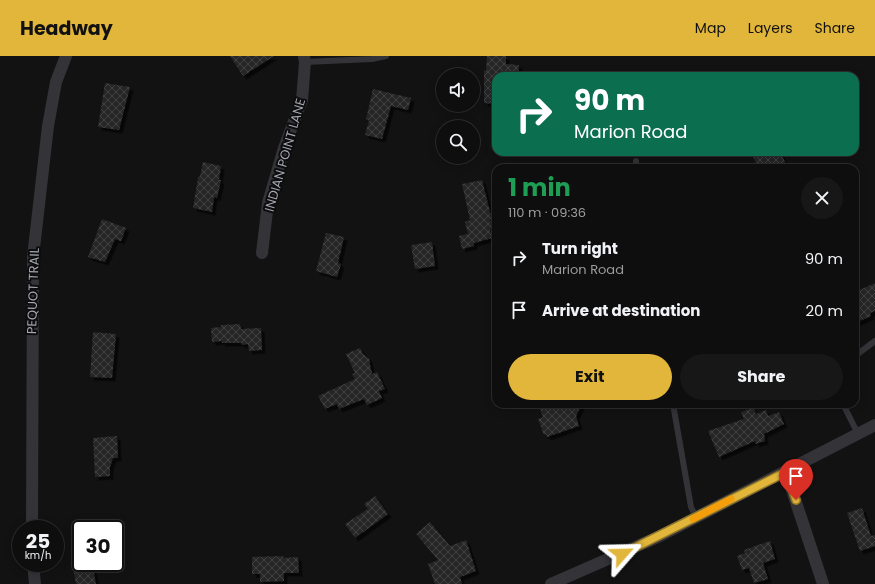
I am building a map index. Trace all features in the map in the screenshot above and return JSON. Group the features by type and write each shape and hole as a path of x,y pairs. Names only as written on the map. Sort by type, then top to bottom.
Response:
{"street":[{"name":"PEQUOT TRAIL","path":"32,520 33,257 48,126 56,82 66,56"},
{"name":"INDIAN POINT LANE","path":"262,253 268,203 284,148 302,100 304,59"},
{"path":"551,584 622,554 875,426"},
{"path":"786,472 823,584"},
{"path":"34,572 35,584"}],"lane":[{"path":"304,59 372,59 386,56"},
{"path":"859,353 875,341"},
{"path":"673,408 691,507 696,517"},
{"path":"845,408 858,434"}],"building":[{"path":"230,56 274,56 243,76"},
{"path":"487,56 506,56 506,64 519,65 518,72 492,72 492,104 484,103 484,70 486,71"},
{"path":"105,83 130,87 119,130 98,127"},
{"path":"373,89 411,98 408,110 391,106 382,139 365,135 369,120 366,119"},
{"path":"753,156 782,156 786,164 756,164"},
{"path":"203,162 221,166 219,180 221,180 217,198 214,197 212,212 193,208 198,178 200,176"},
{"path":"482,180 492,220 490,220 492,228 490,229 492,238 474,243 474,246 462,249 459,236 468,234 465,222 470,220 462,184"},
{"path":"102,219 126,228 121,241 115,239 105,262 88,257"},
{"path":"326,233 344,237 338,263 341,264 337,277 316,271"},
{"path":"432,242 435,266 415,269 411,245"},
{"path":"875,283 875,311 870,313 871,316 859,321 859,290"},
{"path":"240,324 241,329 261,328 262,350 249,351 248,344 242,345 241,343 222,343 222,341 212,342 211,328 221,327 221,325"},
{"path":"93,332 116,334 112,378 90,377"},
{"path":"360,348 363,354 369,359 372,374 377,372 385,389 379,391 382,398 367,405 364,399 339,409 337,404 325,409 318,396 355,379 352,374 355,373 346,354"},
{"path":"540,408 580,408 576,416 579,426 547,437 546,434 544,435 538,419 543,417"},
{"path":"753,408 756,414 766,410 768,416 779,412 784,424 764,434 765,441 756,444 755,441 719,457 708,431 744,419 741,412"},
{"path":"117,436 118,458 113,458 110,467 110,476 95,477 93,438"},
{"path":"375,496 388,514 355,538 345,524 368,509 364,504"},
{"path":"862,508 871,536 875,535 875,546 860,551 847,513"},
{"path":"430,522 450,546 466,540 476,571 460,577 462,584 435,584 428,564 438,560 416,534"},
{"path":"770,541 775,559 763,563 768,579 754,583 749,568 742,570 737,556 745,553 744,550"},
{"path":"283,556 284,558 298,557 299,573 284,573 284,581 260,582 260,574 252,574 252,557"},
{"path":"74,572 94,572 96,584 76,584"}],"slow traffic":[{"path":"693,519 731,499"}],"route":[{"path":"622,554 786,472 796,500"}]}
